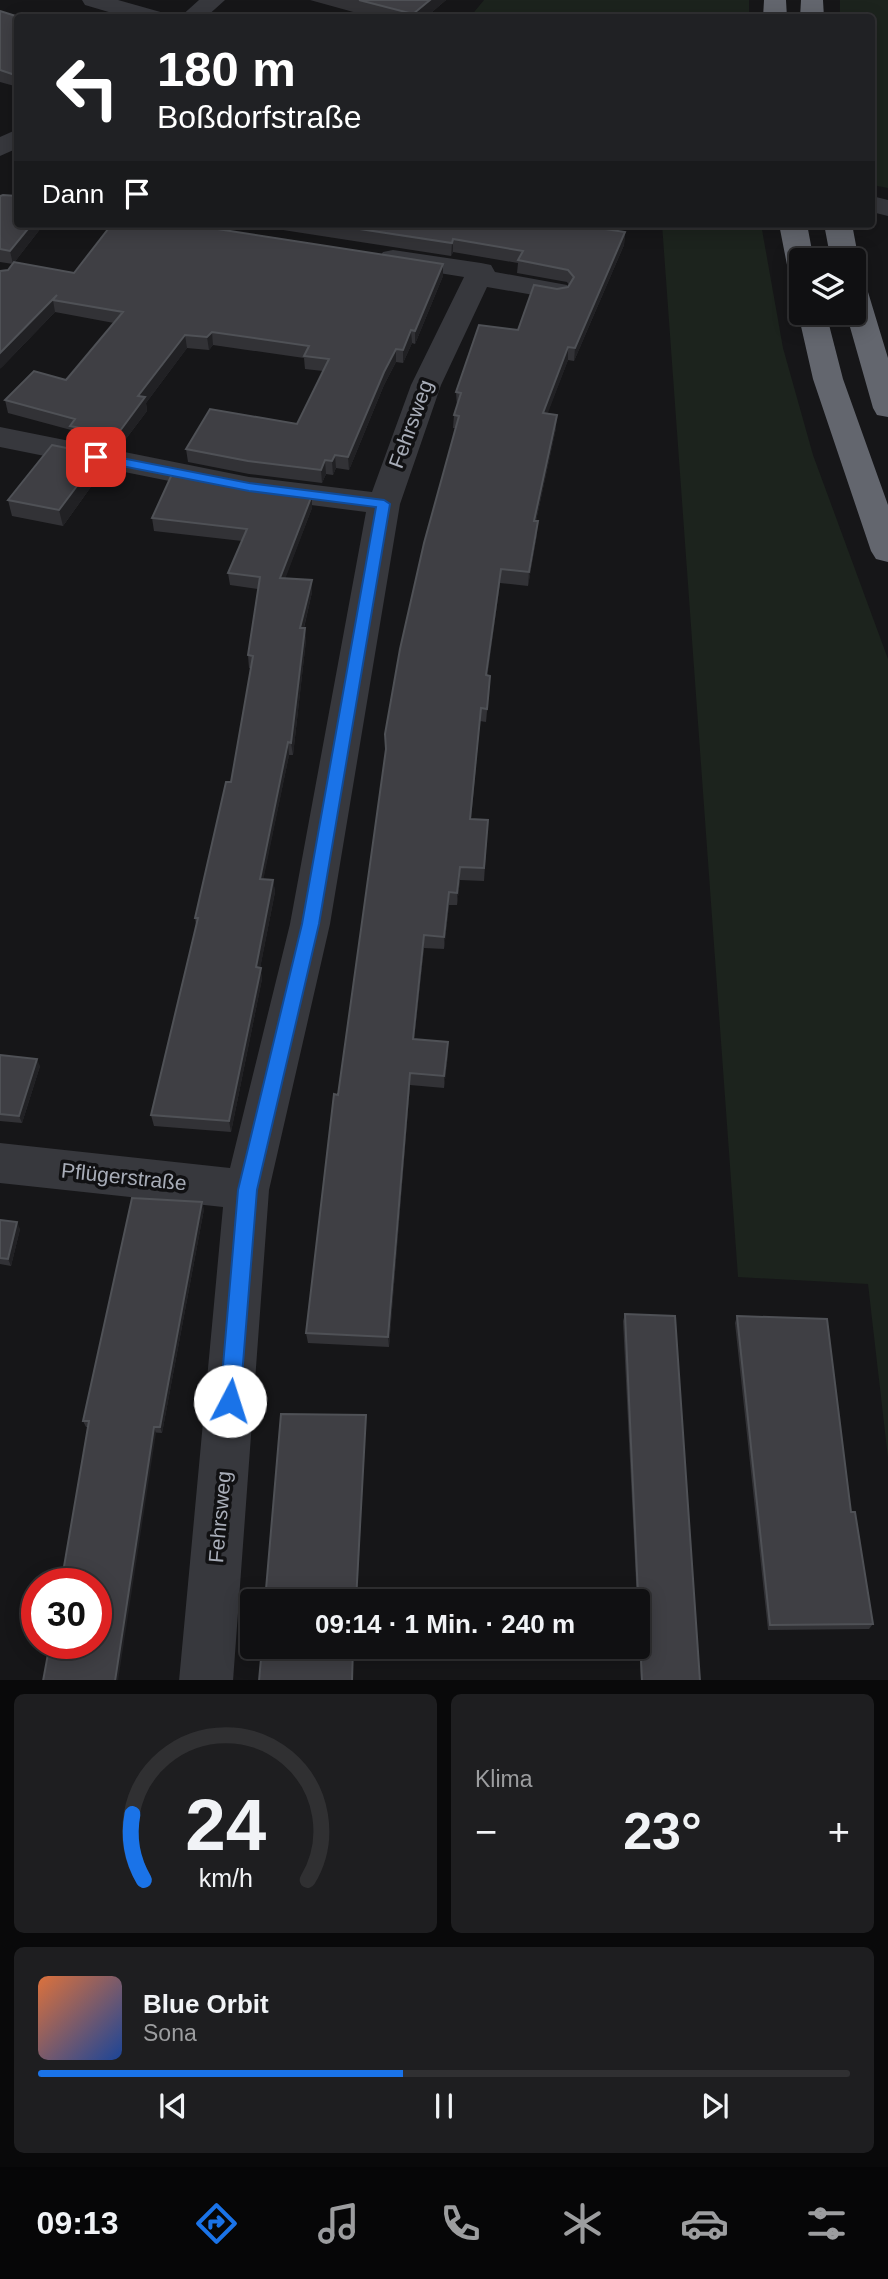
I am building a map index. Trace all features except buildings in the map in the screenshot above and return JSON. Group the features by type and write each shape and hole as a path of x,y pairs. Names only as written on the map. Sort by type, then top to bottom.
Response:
{"highway":[{"path":"794,228 797,248"},
{"path":"839,228 843,248"},
{"path":"815,325 828,379 888,551"},
{"path":"864,325 888,408"}],"street":[{"path":"93,0 142,14"},
{"path":"195,14 214,0"},
{"path":"360,253 481,271 478,277 556,291"},
{"name":"Fehrsweg","path":"206,1680 247,1190 310,924 384,504 402,443 441,345 478,277"},
{"path":"6,449 249,487 384,504"},
{"name":"Pflügerstraße","path":"0,1163 247,1190"}],"shaded area":[{"path":"484,0 749,0 749,14 472,14"},
{"path":"840,0 888,0 888,188 875,186 875,14 840,14"},
{"path":"662,228 762,228 783,348 813,455 888,659 888,1458 868,1284 738,1277"}],"route":[{"path":"96,457 249,487 384,504 310,924 247,1190 230,1401"}]}
